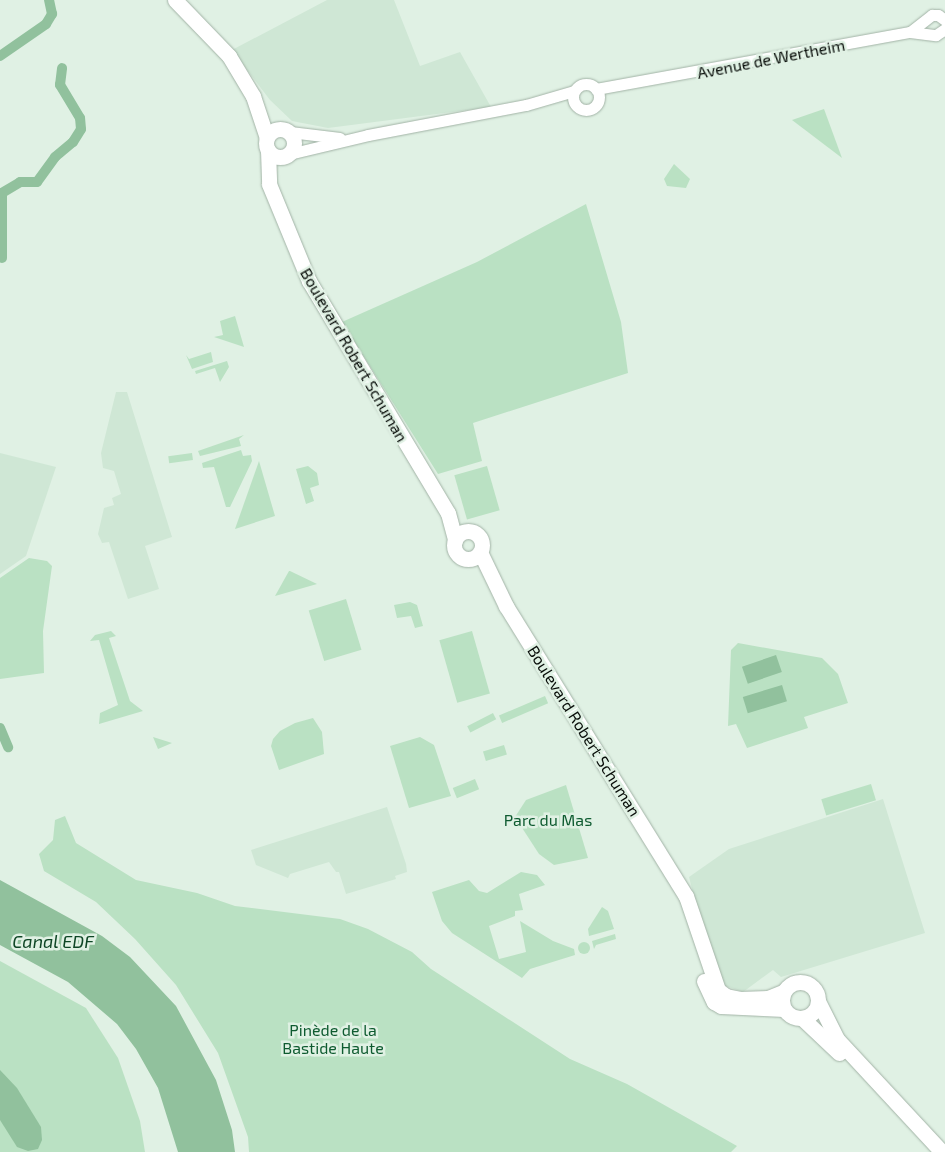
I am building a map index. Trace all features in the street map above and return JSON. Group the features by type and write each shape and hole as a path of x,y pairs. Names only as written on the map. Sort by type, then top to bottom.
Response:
{"main road":[{"path":"166,0 197,24"},
{"path":"174,0 228,56 253,96 287,130 295,143 277,171 273,190"},
{"name":"Boulevard Robert Schuman","path":"253,96 267,144 269,184 273,190 288,236 317,296 448,513 460,536 457,554 474,556 492,582 686,896 718,990 726,996 740,999 768,998 783,992"},
{"path":"287,130 276,129 267,144 278,157 288,155"},
{"path":"460,536 478,536 482,544 474,556"},
{"name":"Boulevard Robert Schuman","path":"676,880 694,948 714,1002 730,1008 754,1006 784,1009"},
{"path":"843,1051 814,989 806,983 796,982 783,992 784,1009 791,1016 802,1018 843,1051 866,1077 942,1152"},
{"path":"802,1018 813,1012 818,1001"}],"street":[{"name":"Avenue de Wertheim","path":"910,32 935,14 945,22"},
{"path":"926,22 930,34 940,35 945,22"},
{"name":"Avenue de Wertheim","path":"598,93 631,84 910,32 930,34"},
{"path":"288,155 354,138 526,105 574,91 586,84 598,93 596,106 588,110 574,103 526,105"},
{"path":"574,91 574,103"},
{"path":"287,130 318,137 354,138"}],"shaded area":[{"path":"327,0 394,0 420,66 460,52 491,107 328,128 292,121 270,100 232,50"},
{"path":"116,392 127,392 172,537 145,546 159,589 128,599 109,542 102,543 98,534 104,508 114,505 112,498 121,494 114,471 103,468 101,453"},
{"path":"0,453 56,467 26,556 0,574"},
{"path":"883,799 925,933 781,977 773,970 743,992 720,984 710,960 689,877 729,849"},
{"path":"387,807 407,872 395,876 396,879 346,894 339,872 336,872 329,862 290,874 288,878 256,865 251,850"}],"green space":[{"path":"824,109 842,158 792,120"},
{"path":"674,164 690,179 686,188 667,186 664,179"},
{"path":"586,204 621,322 628,373 473,423 482,461 438,474 342,322 477,262"},
{"path":"235,316 244,347 214,337 223,335 220,321"},
{"path":"211,352 213,362 192,369 186,355 189,359"},
{"path":"227,361 229,367 220,382 215,368 196,374 195,371"},
{"path":"244,435 239,439 241,446 200,456 198,451"},
{"path":"241,450 243,456 251,455 252,461 230,507 226,507 214,467 203,468 202,463"},
{"path":"192,453 193,460 169,463 168,456"},
{"path":"259,461 275,516 235,529"},
{"path":"308,466 317,473 319,485 310,488 314,501 306,504 296,469"},
{"path":"487,466 500,510 467,520 454,475"},
{"path":"29,558 47,561 52,566 43,631 44,673 0,679 0,578"},
{"path":"290,571 317,584 275,596"},
{"path":"346,599 361,650 324,661 309,610"},
{"path":"410,602 417,605 423,626 415,628 411,616 397,618 394,605"},
{"path":"111,631 116,636 109,638 130,701 143,711 99,724 100,713 118,705 99,640 90,641 95,635"},
{"path":"472,631 490,693 457,703 439,640"},
{"path":"738,643 822,658 838,674 848,703 804,717 808,728 747,748 736,724 728,726 731,650"},
{"path":"545,696 548,703 502,723 499,716"},
{"path":"493,713 496,719 470,732 467,726"},
{"path":"313,718 322,732 324,754 279,770 271,746 273,739 280,731 295,723"},
{"path":"153,737 172,743 158,749"},
{"path":"420,737 434,745 451,796 409,808 390,746"},
{"path":"504,745 507,755 486,761 483,751"},
{"path":"475,779 479,789 457,798 453,788"},
{"path":"871,784 876,800 826,815 821,799"},
{"name":"Parc du Mas","path":"566,785 588,858 554,865 539,854 515,817 526,800"},
{"name":"Pinède de la Bastide Haute","path":"65,816 76,843 136,880 197,893 235,906 340,919 368,929 412,952 431,969 570,1059 627,1084 737,1146 731,1152 249,1152 248,1137 218,1053 176,985 135,939 96,902 44,871 39,854 53,840 55,820"},
{"path":"521,872 537,875 545,885 519,894 523,910 515,911 515,916 489,926 499,959 526,952 520,921 553,941 574,949 575,955 530,969 522,978 452,933 442,921 432,892 469,880 479,891 487,893"},
{"path":"602,907 608,911 614,929 589,936 588,929"},
{"path":"615,934 616,939 596,945 594,949 592,941"},
{"path":"582,942 586,942 590,948 586,954 582,954 578,950 578,946"},
{"path":"0,961 86,1008 118,1058 140,1121 145,1152 0,1152"}],"water":[{"path":"776,655 782,672 748,684 742,667"},
{"path":"782,685 787,701 748,713 743,697"},
{"name":"Canal EDF","path":"0,880 102,936 130,957 176,1006 216,1080 232,1130 235,1152 178,1152 158,1088 136,1049 117,1024 68,982 0,945"},
{"path":"0,1070 17,1088 41,1127 42,1140 38,1149 28,1151 17,1147 0,1120"}],"waterway":[{"path":"0,56 46,24 52,14 49,0"},
{"path":"2,258 2,193 20,182 37,182 55,157 73,142 81,129 80,118 60,85 62,68"},
{"path":"0,728 8,747"}]}
